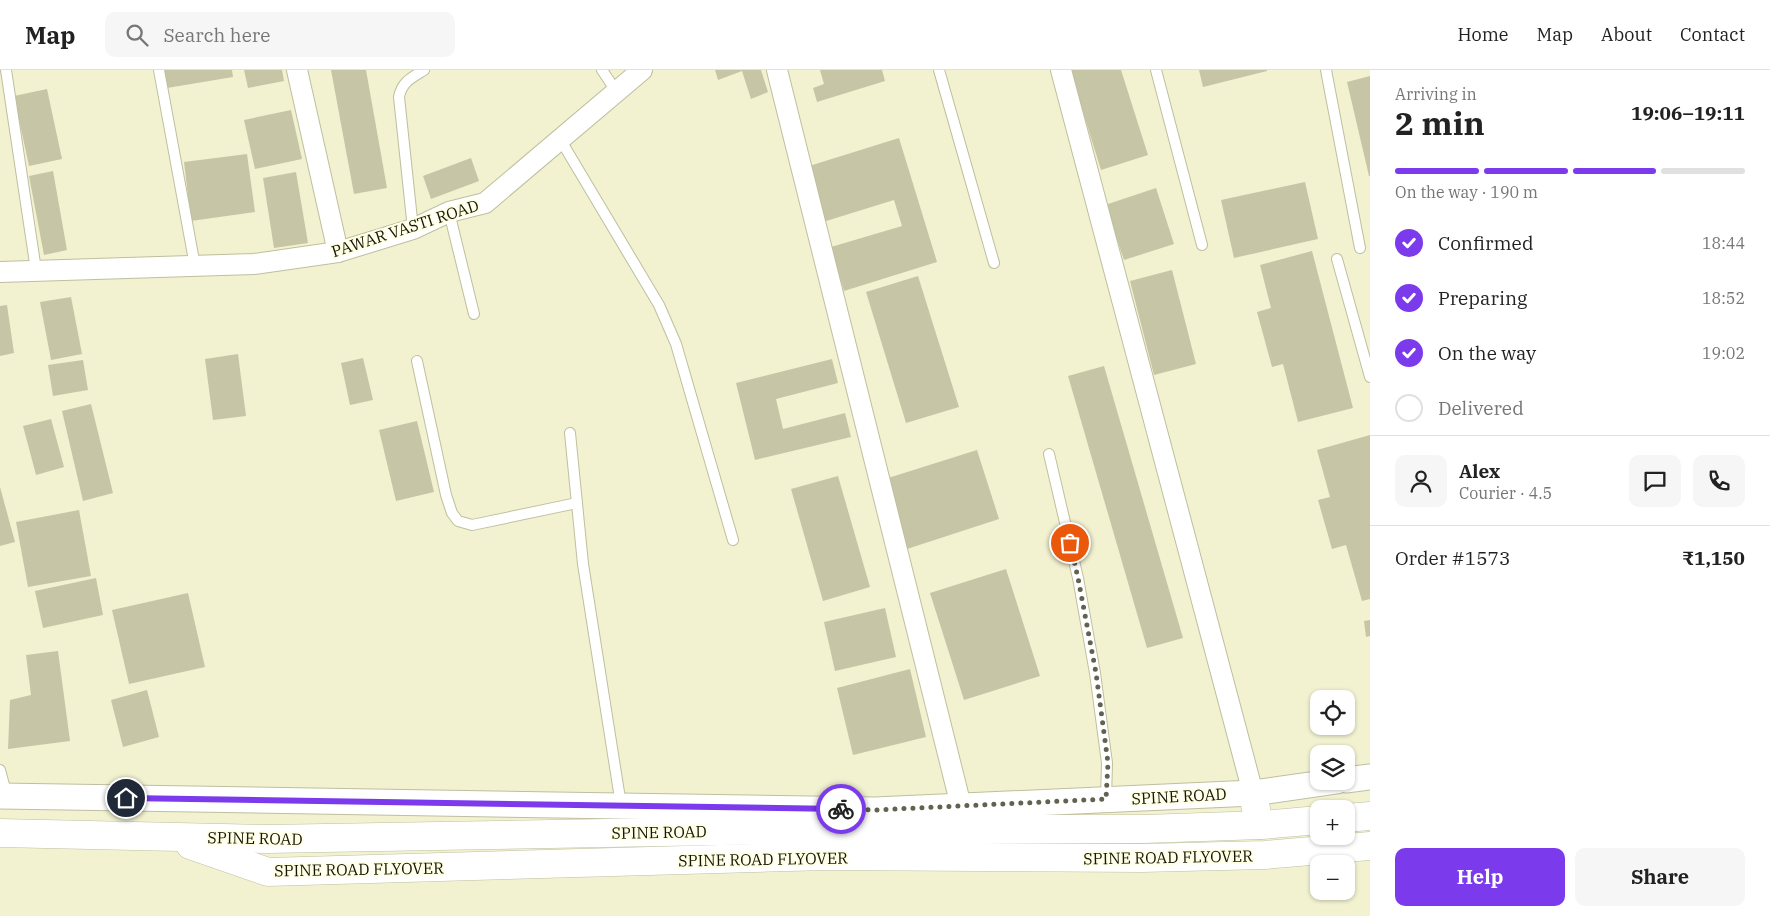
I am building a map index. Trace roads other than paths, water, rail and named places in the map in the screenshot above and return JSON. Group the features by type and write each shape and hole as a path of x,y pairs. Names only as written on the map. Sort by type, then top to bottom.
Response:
{"main road":[{"path":"1253,793 1259,824"},
{"path":"1355,817 1370,816"},
{"name":"SPINE ROAD","path":"0,833 267,839 828,829 1144,829 1310,821"},
{"name":"SPINE ROAD FLYOVER","path":"162,836 268,872 826,856 1170,858 1264,855 1370,846"}],"street":[{"path":"297,70 338,252"},
{"name":"PAWAR VASTI ROAD","path":"0,272 254,264 338,252 413,228 449,212 485,203 642,70"},
{"path":"777,70 961,806"},
{"path":"1061,70 1253,793"},
{"path":"1355,779 1370,777"},
{"name":"SPINE ROAD","path":"4,796 875,810 1253,793 1310,785"}],"lane":[{"path":"6,70 36,270"},
{"path":"159,70 195,266"},
{"path":"413,228 399,97 401,87 424,70"},
{"path":"602,70 616,91"},
{"path":"939,70 994,262"},
{"path":"1156,70 1202,245"},
{"path":"1326,70 1360,248"},
{"path":"560,139 659,305 676,344 733,540"},
{"path":"449,212 474,314"},
{"path":"1337,259 1370,377"},
{"path":"418,361 446,495 452,513 458,521 472,525 577,503"},
{"path":"570,433 583,564 621,806"},
{"path":"1048,454 1078,578 1096,673 1108,763 1106,799"},
{"path":"0,770 4,796"}]}
